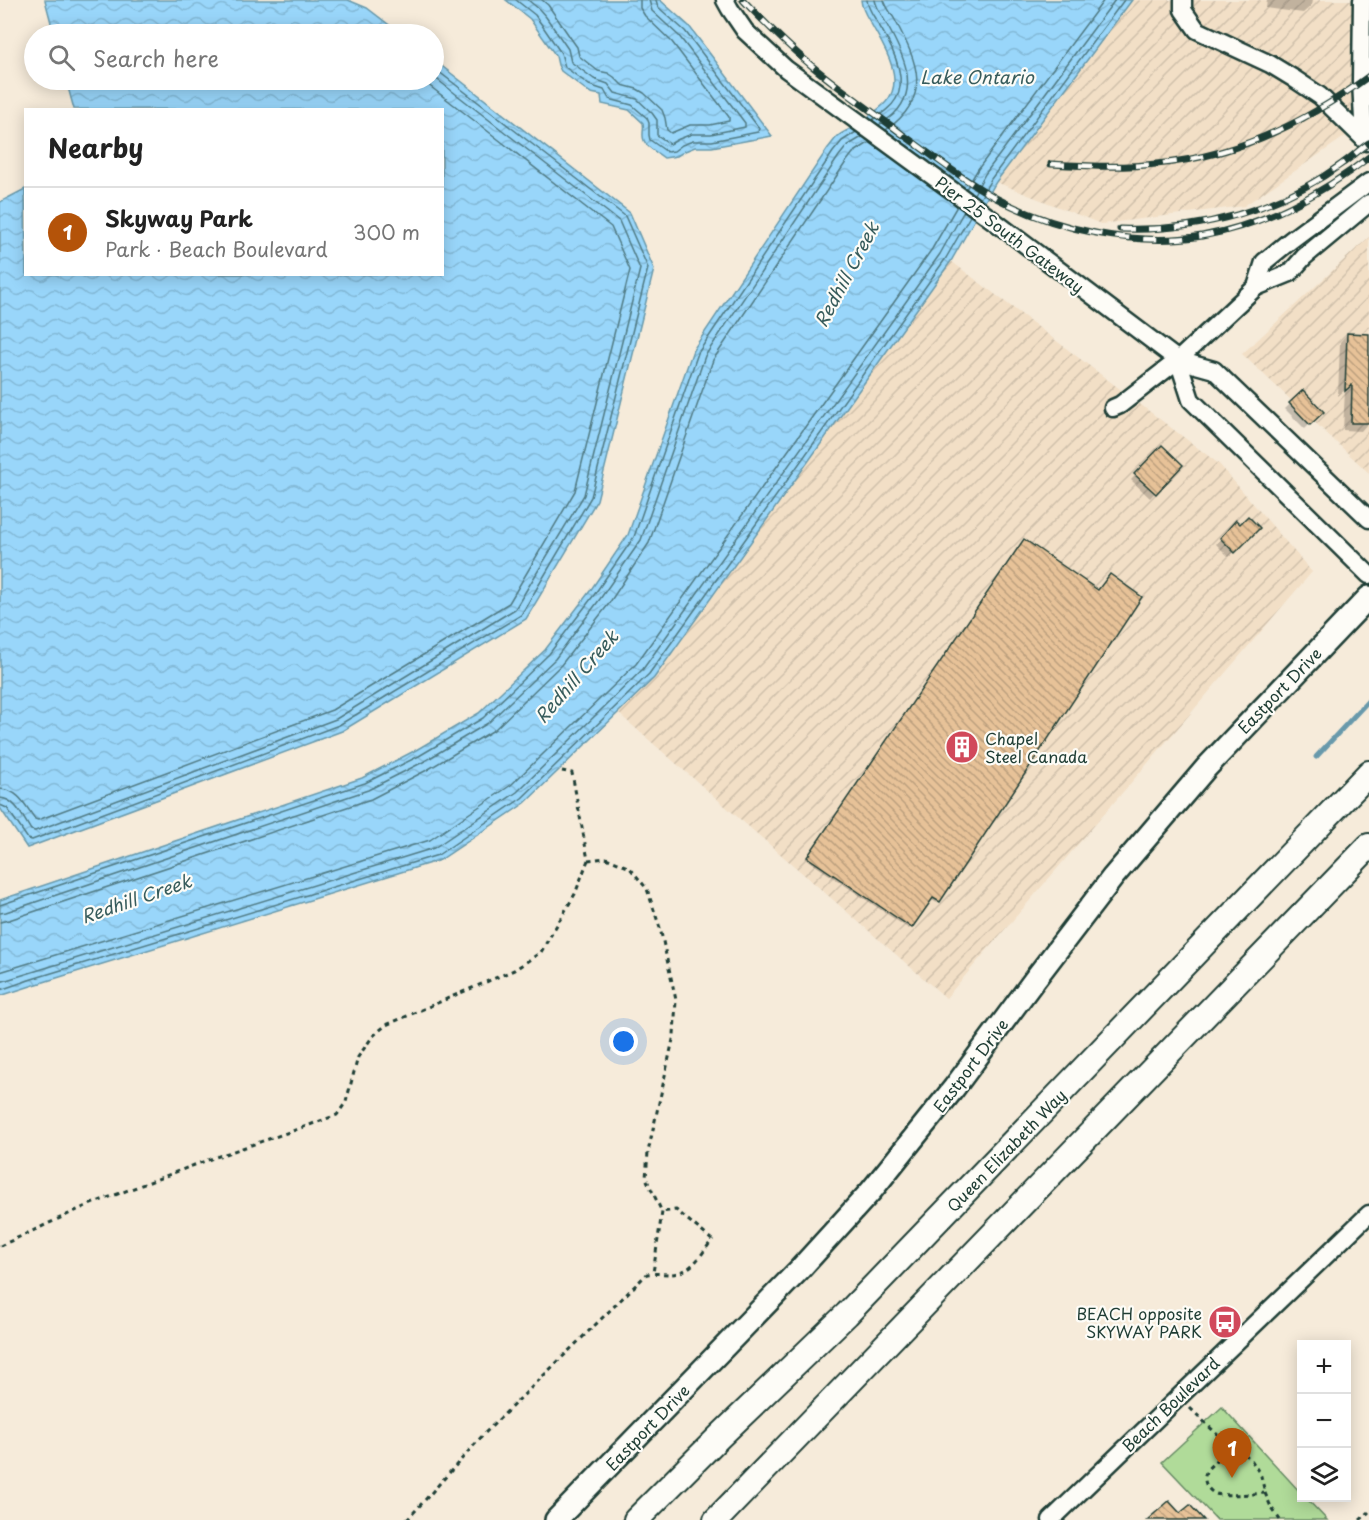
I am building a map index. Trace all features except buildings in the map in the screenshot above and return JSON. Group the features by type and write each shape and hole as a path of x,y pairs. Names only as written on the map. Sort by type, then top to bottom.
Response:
{"highway":[{"name":"Queen Elizabeth Way","path":"636,1520 847,1314 1369,773"},
{"path":"716,1520 1369,846"}],"main road":[{"name":"Eastport Drive","path":"556,1520 784,1285 871,1191 954,1088 1120,868 1246,724 1369,597"}],"street":[{"name":"Pier 25 South Gateway","path":"725,0 740,24 786,69 994,221 1178,360 1214,370 1369,519"},
{"path":"1182,0 1183,10 1197,30 1270,64 1320,96 1367,144"},
{"path":"1362,0 1361,56 1367,144"},
{"path":"1256,287 1264,262 1369,182"},
{"path":"1113,408 1178,360 1256,287 1290,273 1304,257 1369,203"},
{"path":"1178,360 1191,400 1369,575"},
{"name":"Beach Boulevard","path":"1051,1520 1369,1214"}],"path":[{"path":"0,1246 86,1206 213,1158 337,1115 346,1101 358,1057 373,1036 386,1025 514,970 541,952 575,894 588,860 572,773 562,771"},
{"path":"588,860 606,858 630,868 647,889 660,928 676,1000 674,1035 648,1152 646,1178 662,1212 653,1273"},
{"path":"407,1520 484,1434 647,1274 671,1274 684,1271 694,1264 712,1240 676,1210 662,1212"},
{"path":"1178,1396 1225,1442 1239,1449 1252,1461 1261,1476 1271,1507 1280,1520"},
{"path":"1225,1442 1223,1451 1205,1475 1209,1489 1222,1495 1265,1493"},
{"path":"1360,1520 1369,1512"}],"shaded area":[{"path":"1132,0 1369,0 1369,120 1244,206 1101,224 996,182"},
{"path":"1369,237 1369,473 1242,354"},
{"path":"951,261 1219,464 1312,572 946,998 618,713 654,678"}],"green space":[{"path":"1222,1407 1297,1489 1297,1502 1310,1502 1327,1520 1217,1520 1162,1462"}],"water":[{"path":"45,0 348,0 367,8 388,24 51,24"},
{"path":"506,0 660,0 689,26 772,136 712,147 695,147 677,156 664,158 645,142 643,123 629,110 602,104 601,95 586,90 561,71 556,56 530,19"},
{"path":"861,0 1132,0 996,182 951,261 654,678 525,803 440,860 0,996 0,900 362,778 479,713 545,650 590,591 628,535 693,350 828,148 839,135 878,109 891,94 894,85 892,66 884,46 864,12"},
{"path":"444,68 630,213 654,269 597,500 526,619 342,731 27,848 0,808 0,202 24,190 24,276 444,276 444,108 74,108 69,90 444,90"}],"waterway":[{"path":"1316,757 1369,700"}],"railway":[{"path":"743,0 812,66 960,176 1019,209 1070,227 1096,233 1150,239 1176,239 1225,231 1290,207 1331,184 1369,157"},
{"path":"1051,164 1143,165 1213,154 1268,135 1295,122 1321,108 1369,76"},
{"path":"1120,229 1179,227 1237,215 1292,194 1346,161 1369,143"}],"place":[{"name":"Chapel Steel Canada","path":"962,747"},
{"name":"BEACH opposite SKYWAY PARK","path":"1225,1322"},
{"name":"Skyway Park","path":"1232,1478"}],"water label":[{"name":"Lake Ontario","path":"977,76"},
{"name":"Redhill Creek","path":"846,274"},
{"name":"Redhill Creek","path":"576,676"},
{"name":"Redhill Creek","path":"136,898"}]}
